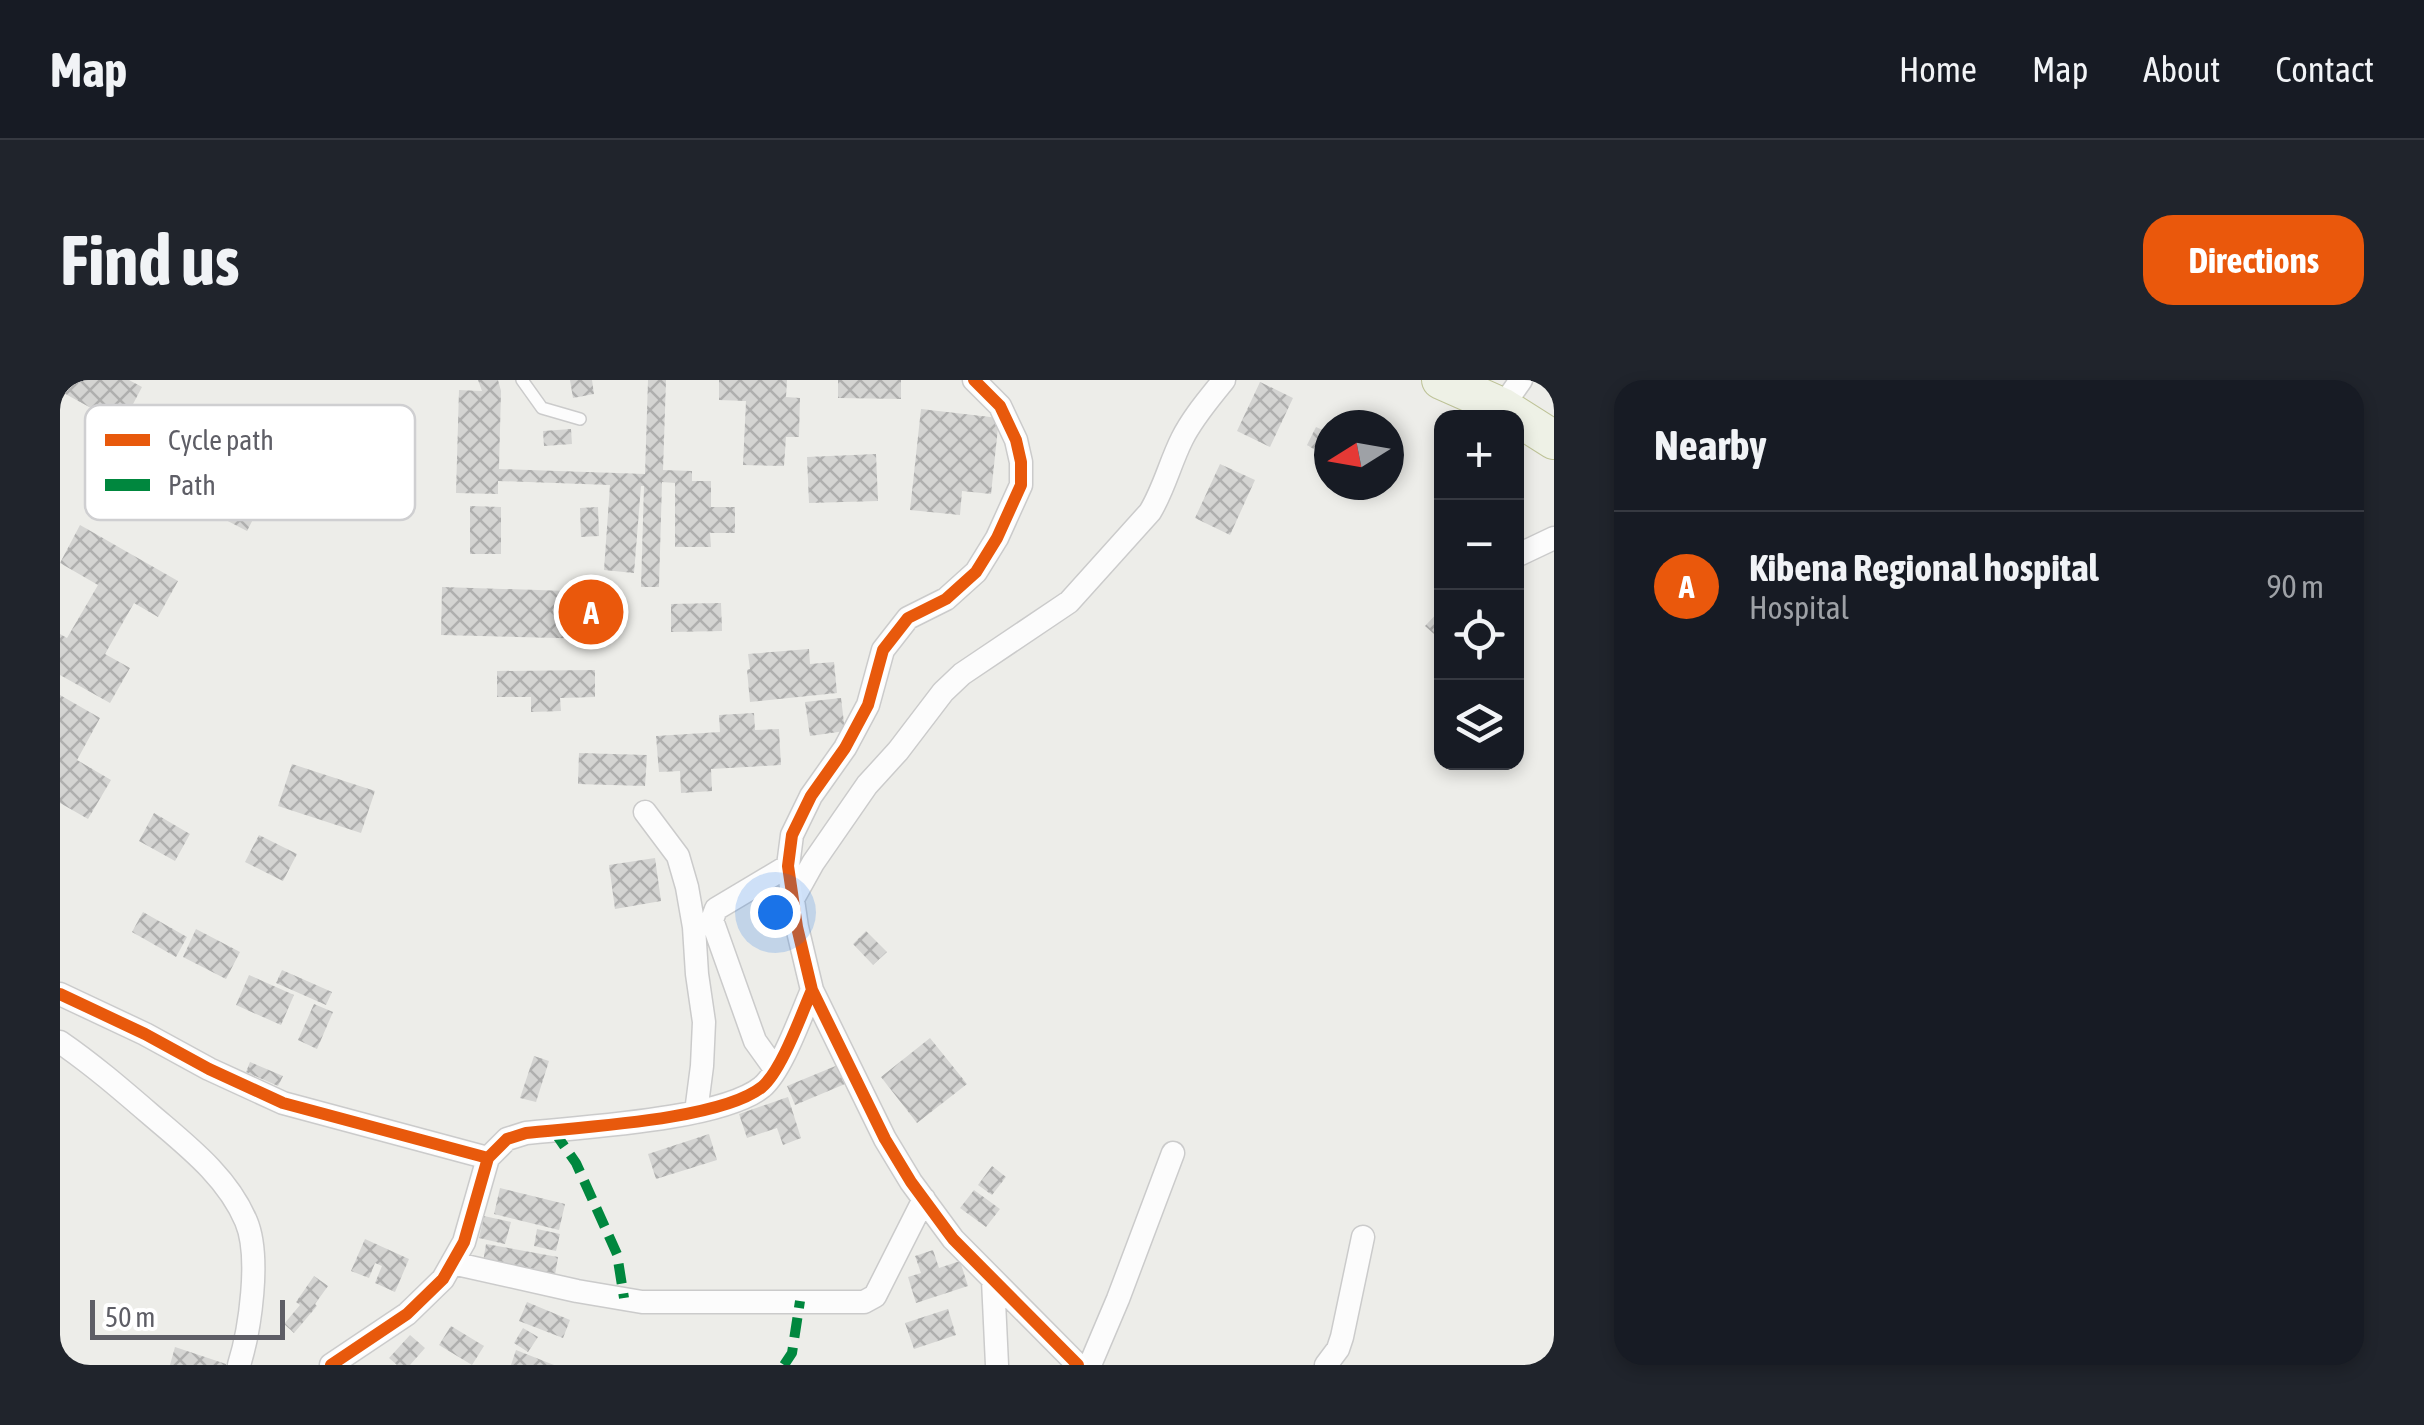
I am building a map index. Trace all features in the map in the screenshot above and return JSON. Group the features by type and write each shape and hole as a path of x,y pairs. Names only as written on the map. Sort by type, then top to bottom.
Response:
{"highway":[{"path":"1441,380 1511,394 1554,440"}],"street":[{"path":"974,380 1000,406 1016,440 1021,485 997,538 976,572 946,599 908,618 884,650 868,705 845,748 811,796 792,835 788,866 812,990 885,1139 953,1239 1078,1365"},
{"path":"793,899 838,827 943,692 962,674 1068,602 1150,512 1180,442 1224,380"},
{"path":"1524,552 1554,538"},
{"path":"645,812 678,856 694,927 704,1022 696,1112"},
{"path":"774,1070 754,1041 712,920 716,908 788,866"},
{"path":"332,1365 407,1314 444,1279 464,1242 488,1158 507,1139 526,1133 696,1112 738,1100 763,1086 774,1070 812,990"},
{"path":"60,994 283,1103 488,1158"},
{"path":"60,1042 90,1062 212,1168 237,1204 248,1225 254,1263 247,1340 240,1365"},
{"path":"1090,1365 1172,1153"},
{"path":"452,1263 642,1302 864,1302 875,1296 924,1199"},
{"path":"1326,1365 1342,1337 1363,1237"},
{"path":"993,1280 997,1365"}],"lane":[{"path":"522,380 542,408 580,420"}],"building":[{"path":"60,380 129,380 142,387 133,405 86,405 60,391"},
{"path":"478,380 498,380 501,391 499,469 645,474 648,380 666,380 663,470 692,471 692,481 711,481 711,507 735,507 735,533 710,533 711,547 675,547 675,483 662,482 659,587 641,587 644,486 634,573 604,570 610,485 498,481 498,494 456,493 459,390 482,391"},
{"path":"570,380 592,380 594,394 573,398"},
{"path":"719,380 787,380 786,397 800,398 799,437 786,437 784,466 743,465 746,401 719,400"},
{"path":"838,380 901,380 901,399 838,398"},
{"path":"1260,382 1293,398 1270,447 1237,431"},
{"path":"921,409 999,418 991,494 962,491 960,515 910,510"},
{"path":"571,429 572,444 544,446 543,431"},
{"path":"1314,431 1314,449 1307,445"},
{"path":"876,454 878,501 809,503 807,457"},
{"path":"1220,464 1255,480 1230,535 1195,518"},
{"path":"470,506 501,507 501,554 470,554"},
{"path":"598,507 599,536 581,537 580,508"},
{"path":"226,520 253,520 247,531"},
{"path":"80,525 178,581 158,617 134,603 105,654 130,668 110,703 60,675 60,634 67,638 98,585 60,563"},
{"path":"442,587 598,592 597,639 441,635"},
{"path":"721,603 722,631 671,632 671,604"},
{"path":"1434,616 1434,634 1425,626"},
{"path":"809,649 810,664 834,662 837,693 750,702 748,654"},
{"path":"595,670 595,697 560,698 561,711 531,712 531,697 497,697 497,671"},
{"path":"60,695 100,718 77,760 111,780 88,819 60,803"},
{"path":"841,698 845,731 810,736 805,702"},
{"path":"754,713 755,730 779,729 781,765 711,769 712,791 681,793 680,771 659,772 656,736 720,732 719,715"},
{"path":"579,753 647,755 645,786 578,784"},
{"path":"292,764 375,791 361,833 278,806"},
{"path":"154,813 190,834 175,861 139,841"},
{"path":"259,835 297,854 283,881 245,862"},
{"path":"655,858 661,901 615,909 609,865"},
{"path":"143,912 187,937 176,957 132,932"},
{"path":"196,929 240,952 226,979 183,957"},
{"path":"866,931 887,952 873,965 853,944"},
{"path":"282,970 332,992 326,1005 276,983"},
{"path":"249,975 294,995 281,1025 236,1005"},
{"path":"314,1004 333,1012 317,1049 298,1040"},
{"path":"930,1038 967,1084 917,1123 881,1077"},
{"path":"534,1056 549,1061 536,1102 520,1098"},
{"path":"250,1062 283,1076 278,1086 246,1072"},
{"path":"838,1065 845,1084 795,1105 787,1086"},
{"path":"788,1097 801,1138 783,1145 777,1128 747,1138 739,1114"},
{"path":"709,1134 717,1160 656,1179 648,1154"},
{"path":"992,1166 1006,1177 992,1195 978,1185"},
{"path":"500,1188 565,1204 559,1230 494,1214"},
{"path":"974,1190 1000,1209 986,1227 960,1208"},
{"path":"484,1216 511,1222 505,1244 479,1238"},
{"path":"537,1229 560,1234 556,1251 534,1246"},
{"path":"365,1239 409,1259 395,1292 375,1283 382,1266 375,1263 369,1278 351,1271"},
{"path":"486,1244 558,1257 555,1275 483,1262"},
{"path":"933,1250 939,1268 960,1261 968,1286 916,1303 908,1277 921,1273 915,1256"},
{"path":"314,1276 328,1286 294,1333 284,1324 300,1305 296,1302"},
{"path":"527,1302 570,1320 563,1338 519,1321"},
{"path":"948,1309 956,1335 914,1349 905,1323"},
{"path":"451,1326 484,1346 472,1365 439,1345"},
{"path":"523,1328 538,1337 528,1352 514,1343"},
{"path":"410,1335 425,1348 410,1365 397,1365 389,1358"},
{"path":"175,1347 226,1364 226,1365 170,1365"},
{"path":"516,1350 554,1365 511,1365"}],"marked path":[{"path":"553,1130 576,1163 617,1254 624,1298"},
{"path":"784,1365 792,1353 800,1301"}],"cycle path":[{"path":"974,380 1000,406 1016,440 1021,485 997,538 976,572 946,599 908,618 883,650 868,705 845,748 811,796 792,835 788,866 812,990 885,1139 953,1239 1078,1365"},
{"path":"331,1365 407,1314 443,1279 464,1242 488,1158 507,1139 526,1133 684,1114 742,1098 762,1087 777,1068 812,990"},
{"path":"60,994 283,1103 488,1158"}],"place":[{"name":"Kibena Regional hospital","path":"591,612"}]}
